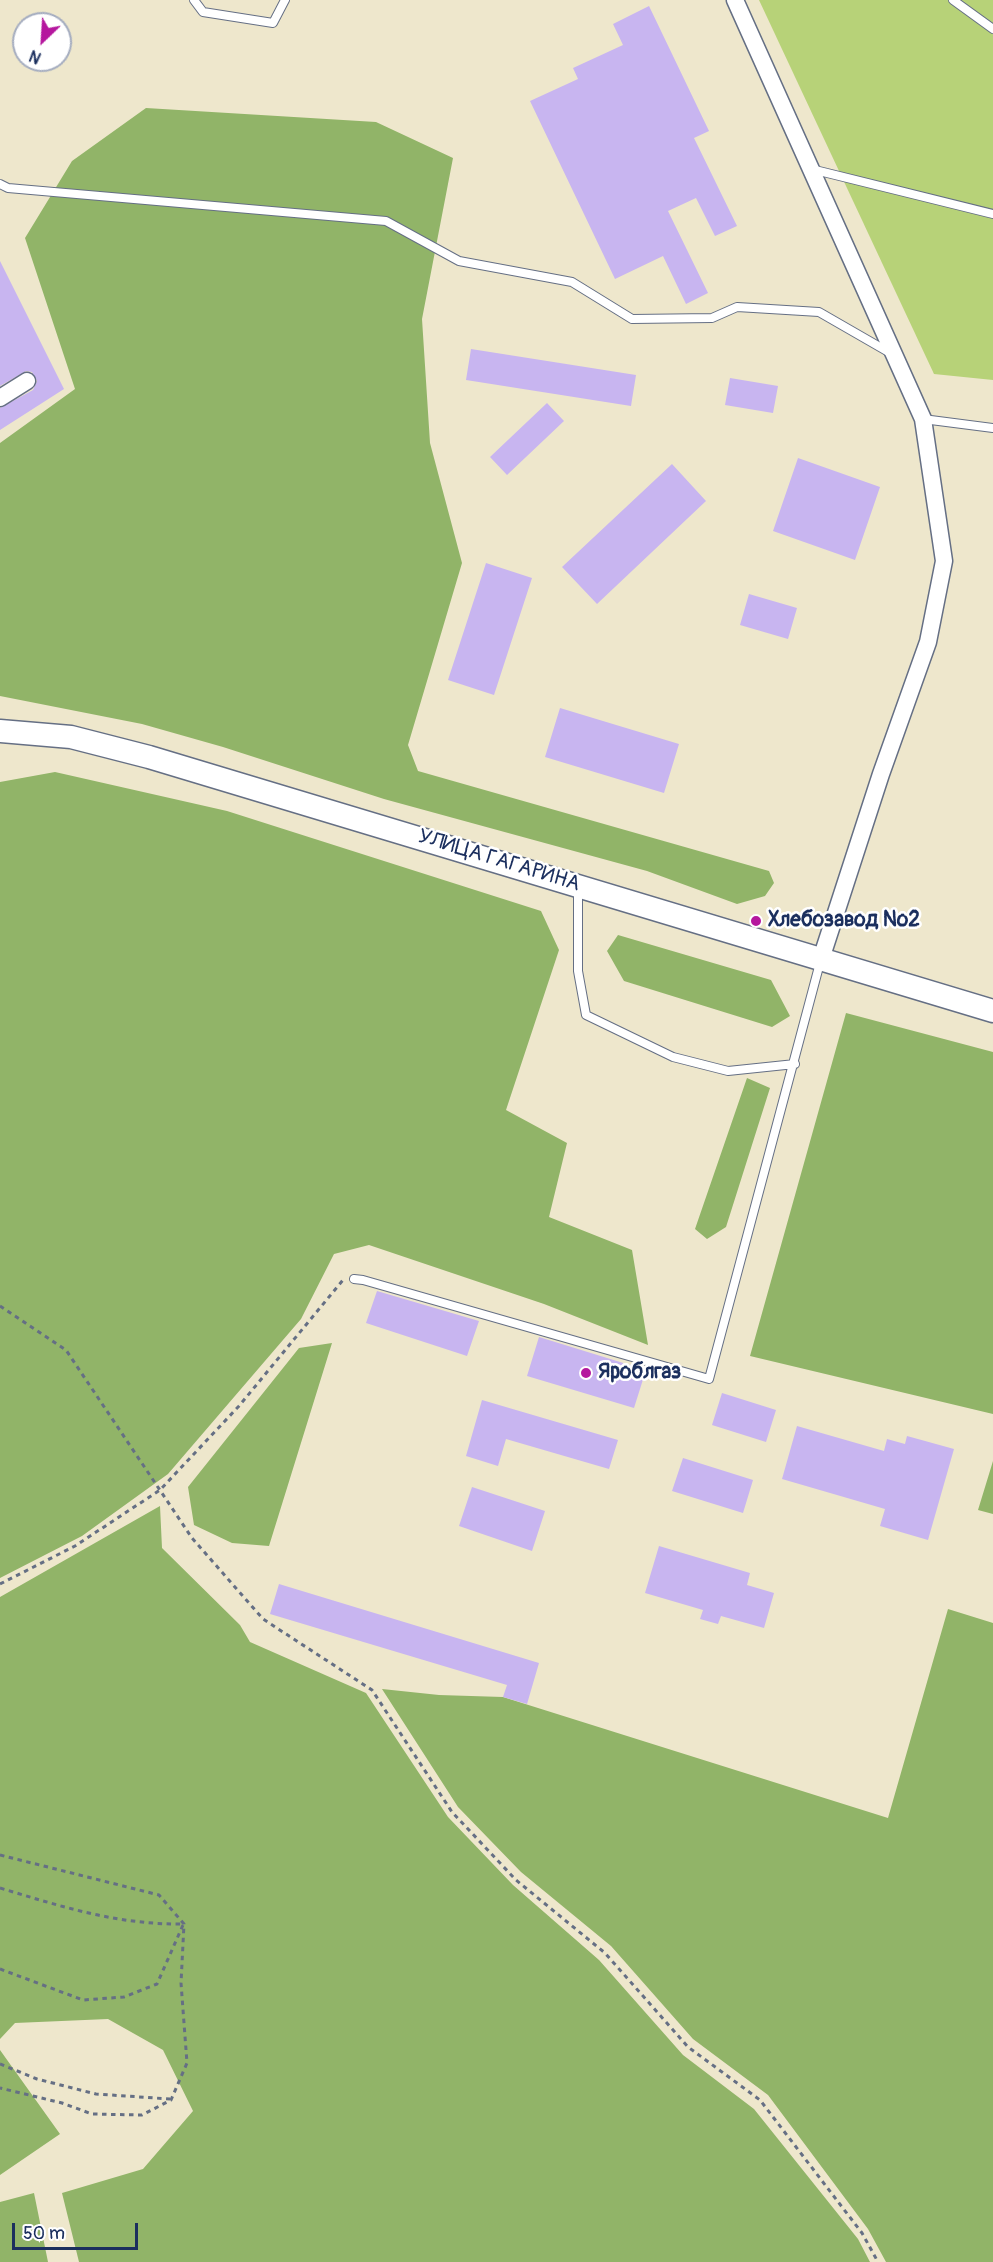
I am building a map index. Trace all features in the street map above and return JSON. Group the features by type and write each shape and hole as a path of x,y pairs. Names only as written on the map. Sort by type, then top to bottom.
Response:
{"main road":[{"name":"УЛИЦА ГАГАРИНА","path":"0,731 71,737 149,757 993,1011"}],"street":[{"path":"735,0 923,419 944,561 928,642 881,774 821,959"},
{"path":"0,398 27,381"}],"lane":[{"path":"194,0 203,12 273,22 285,0"},
{"path":"953,0 993,29"},
{"path":"811,169 993,214"},
{"path":"0,184 8,188 386,221 459,261 572,282 632,319 712,318 737,307 819,312 894,355"},
{"path":"923,419 993,428"},
{"path":"578,885 578,971 586,1015 673,1057 728,1071 795,1064"},
{"path":"354,1280 363,1280 709,1379 795,1064 821,959"}],"path":[{"path":"0,1584 75,1546 160,1490 286,1352 342,1280"},
{"path":"0,1306 66,1350 192,1538 263,1618 372,1690 452,1812 516,1880 605,1953 688,2047 760,2100 862,2234 878,2262"},
{"path":"0,1856 159,1895 184,1924 181,1983 187,2063 171,2100 141,2115 92,2114 62,2103 0,2088"},
{"path":"0,1888 74,1910 136,1923 184,1924"},
{"path":"0,1969 83,2000 124,1997 157,1984 184,1924"},
{"path":"0,2064 37,2079 96,2094 171,2100"}],"green space":[{"path":"759,0 993,0 993,380 934,374"},
{"path":"146,108 376,122 453,158 422,319 430,443 462,563 408,745 418,771 769,871 774,883 765,896 737,904 647,871 384,799 223,747 142,724 0,696 0,443 75,389 25,238 72,161"},
{"path":"55,772 227,811 541,911 559,950 506,1110 567,1143 549,1217 632,1250 648,1345 544,1304 369,1245 334,1254 301,1319 168,1474 82,1536 0,1578 0,782"},
{"path":"618,935 771,980 790,1016 772,1027 624,981 607,951"},
{"path":"846,1013 993,1052 993,1414 750,1356"},
{"path":"747,1078 770,1088 726,1227 707,1239 695,1229"},
{"path":"332,1343 269,1546 232,1543 194,1525 188,1487 299,1348"},
{"path":"993,1461 993,1514 978,1510"},
{"path":"160,1506 162,1548 240,1625 250,1642 366,1693 448,1817 513,1885 599,1960 683,2055 754,2109 858,2239 870,2262 79,2262 62,2193 143,2169 193,2111 163,2050 108,2019 15,2023 0,2039 0,1597"},
{"path":"948,1609 993,1623 993,2262 886,2262 868,2229 768,2095 693,2039 611,1946 521,1872 458,1807 382,1689 439,1695 503,1697 888,1818"},
{"path":"0,2050 60,2134 0,2175"},
{"path":"34,2193 48,2262 0,2262 0,2202"}],"building":[{"path":"649,6 709,131 694,138 737,226 715,236 696,198 668,211 708,293 686,304 663,256 615,279 530,101 578,79 573,68 623,45 613,24"},
{"path":"0,261 64,389 0,430 0,408 33,390 37,381 32,372 26,371 0,386"},
{"path":"471,349 636,375 631,406 466,380"},
{"path":"730,378 778,386 773,413 725,405"},
{"path":"547,403 564,421 507,475 490,457"},
{"path":"798,458 880,487 855,560 773,531"},
{"path":"672,464 706,501 597,604 562,567"},
{"path":"486,563 532,578 494,695 448,680"},
{"path":"749,594 797,608 788,639 740,625"},
{"path":"560,708 679,744 664,793 545,757"},
{"path":"377,1291 479,1321 467,1356 366,1323"},
{"name":"Яроблгаз","path":"539,1337 646,1370 634,1408 527,1376"},
{"path":"722,1393 776,1410 766,1442 712,1425"},
{"path":"482,1400 618,1440 609,1469 506,1439 498,1466 466,1456"},
{"path":"797,1426 884,1451 887,1439 905,1444 907,1436 954,1449 928,1540 880,1526 885,1509 782,1479"},
{"path":"683,1458 753,1480 743,1513 672,1491"},
{"path":"472,1487 545,1511 532,1551 459,1526"},
{"path":"659,1546 750,1573 747,1585 774,1593 764,1628 721,1616 718,1624 700,1619 703,1610 645,1593"},
{"path":"279,1584 539,1663 527,1704 503,1697 507,1685 270,1614"}],"place":[{"name":"Хлебозавод №2","path":"756,921"},
{"name":"Яроблгаз","path":"586,1373"}]}
